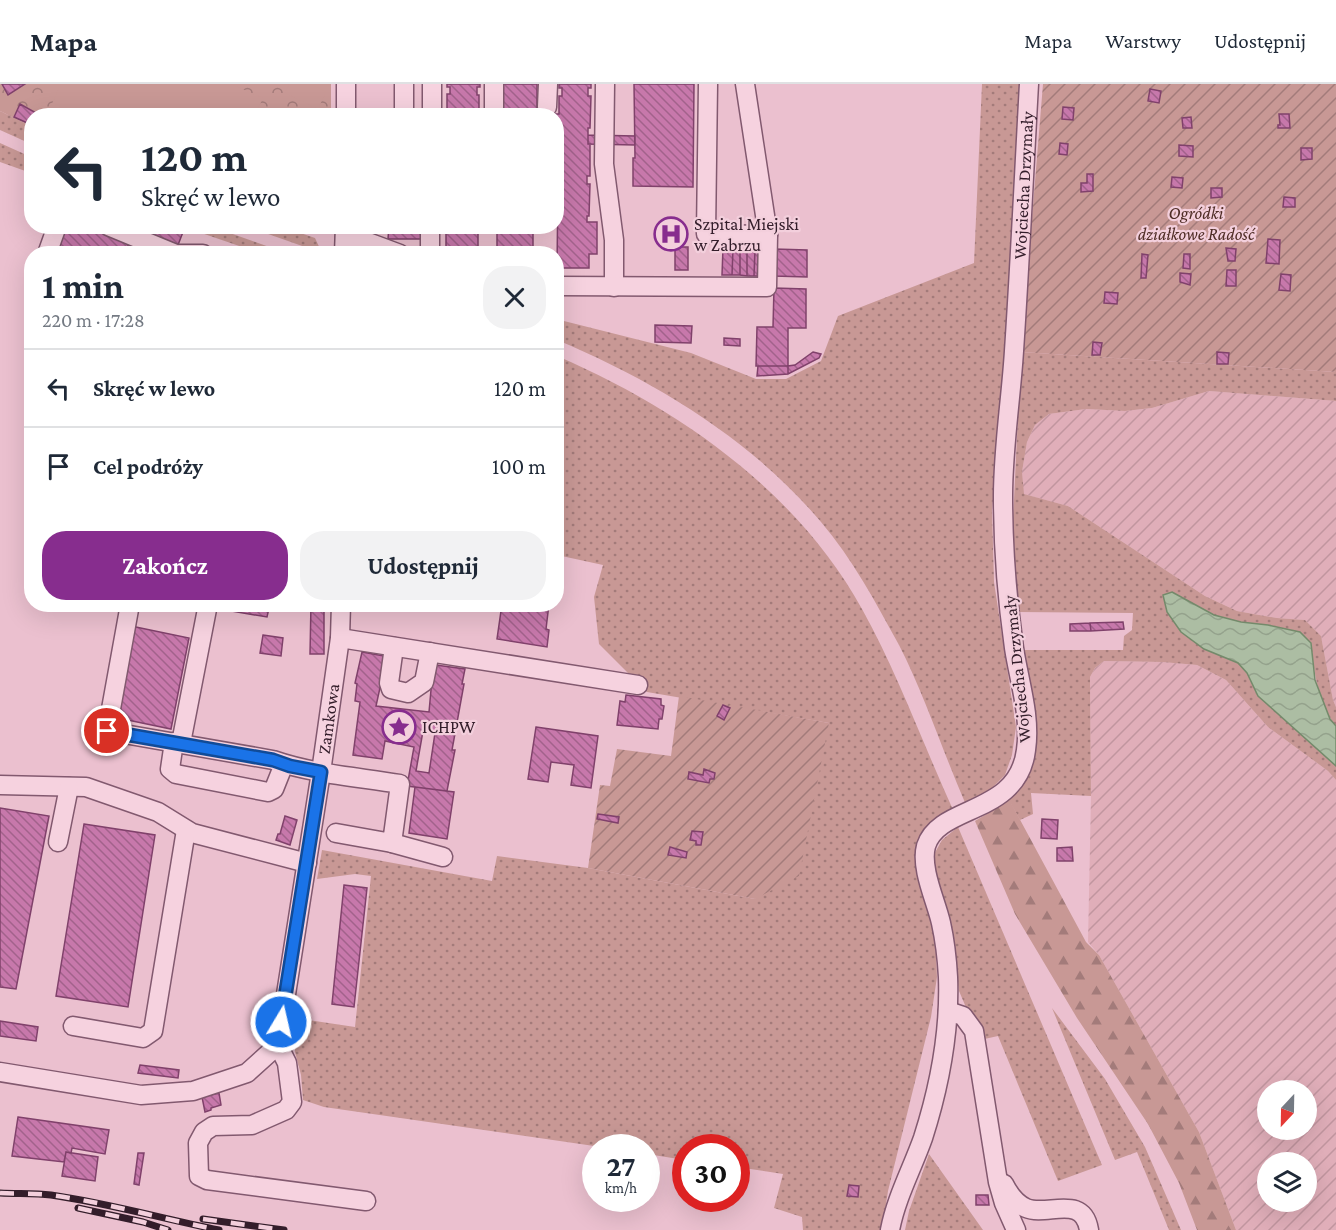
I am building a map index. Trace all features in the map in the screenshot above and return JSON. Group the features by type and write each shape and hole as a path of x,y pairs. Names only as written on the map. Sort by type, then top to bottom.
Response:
{"street":[{"path":"346,84 346,108"},
{"path":"404,84 404,108"},
{"path":"432,84 432,108"},
{"path":"494,84 494,108"},
{"path":"547,107 548,84"},
{"path":"605,84 604,164 614,240 614,287"},
{"path":"708,84 706,234 768,235"},
{"path":"564,286 767,287 768,235 745,84"},
{"name":"Wojciecha Drzymały","path":"890,1230 931,1109 944,1045 948,1011 945,948 941,922 925,862 926,849 929,840 939,828 999,796 1011,786 1026,755 1027,721 1014,645 1003,495 1029,84"},
{"path":"128,234 157,246"},
{"path":"345,239 357,238 378,246"},
{"path":"129,612 107,731 273,760 321,772 400,783 392,843"},
{"path":"206,612 170,769 176,774 268,792 274,789 284,764"},
{"name":"Zamkowa","path":"278,1045 321,772 340,638 340,612"},
{"path":"340,638 638,685"},
{"path":"394,646 389,683 391,689 408,693 424,682 430,652"},
{"path":"0,785 86,787 158,812 192,833 307,863"},
{"path":"58,842 69,787"},
{"path":"73,1026 144,1038 153,1031 186,830"},
{"path":"336,833 392,843 443,857"},
{"path":"948,1011 963,1016 974,1031 995,1163 1004,1203 1016,1230"},
{"path":"0,1072 141,1095 193,1091 247,1073 278,1045 287,1063 292,1102 286,1110 252,1125 213,1126 204,1132 198,1143 199,1176 207,1180 366,1201"},
{"path":"995,1163 1015,1202 1028,1209 1072,1209 1082,1213 1088,1222 1089,1230"}],"shaded area":[{"path":"1209,391 1336,401 1336,707 1321,636 1305,620 1237,611 1205,596 1068,506 1023,494 1022,472 1027,442 1035,425 1049,414 1086,409 1125,411 1152,408"},
{"path":"1104,661 1197,665 1226,680 1268,727 1328,771 1336,780 1336,1230 1236,1230 1199,1132 1099,955 1088,942 1091,796 1090,677 1095,668"}],"green space":[{"path":"0,84 331,84 331,108 24,108 24,123 0,111"},
{"path":"61,84 231,84 263,98 258,108 50,108"},
{"path":"289,84 310,84 326,92 318,108 285,93"},
{"path":"982,84 1021,84 1005,375 992,510 994,582 1016,727 1012,755 1005,775 990,790 966,805 899,645 853,566 821,522 794,492 764,465 700,416 630,374 564,343 564,321 691,353 756,379 786,379 821,361 838,316 974,263"},
{"name":"Ogródki działkowe Radość","path":"1043,84 1336,84 1336,372 1021,352"},
{"path":"0,111 24,123 24,141 0,130"},
{"path":"0,143 24,154 24,171 0,162"},
{"path":"204,234 233,234 266,246 240,246"},
{"path":"268,234 303,234 315,238 319,246 302,246"},
{"path":"1021,352 1336,372 1336,401 1209,391 1152,408 1125,411 1086,409 1049,414 1035,425 1027,442 1022,472 1024,494 1068,506 1205,596 1237,611 1305,620 1321,636 1336,707 1336,726 1321,697 1315,676 1311,643 1268,625 1241,622 1214,615 1172,592 1204,649 1238,663 1247,673 1258,696 1336,766 1336,780 1328,771 1268,727 1226,680 1197,665 1104,661 1095,668 1090,677 1091,796 1031,793 1033,814 1020,820 1011,804 1005,803 1026,774 1035,745 1024,650 1123,650 1124,636 1132,630 1133,613 1017,612 1013,521"},
{"path":"564,359 647,401 690,428 769,491 804,527 835,566 862,609 899,684 954,812 918,849 922,894 935,933 937,977 931,1017 888,1191 882,1230 803,1230 802,1217 774,1208 783,1174 750,1169 750,1134 672,1134 672,1158 660,1156 660,1134 582,1134 582,1144 324,1107 303,1100 301,1075 295,1052 295,1018 355,1027 371,876 355,874 317,879 322,850 492,881 497,856 588,868 755,899 829,723 647,692 599,644 594,597 603,565 564,557"},
{"path":"679,696 829,723 799,876 755,899 588,868 600,785 610,786 617,749 671,756"},
{"path":"1005,803 1011,803 1086,942 1099,955 1199,1132 1236,1230 1197,1230 1179,1183 1148,1124 1077,1018 1015,914 975,821"},
{"path":"958,827 1102,1165 1058,1181 998,1036 980,1040 959,991 948,918 932,858 942,840"},
{"path":"1052,1008 1105,1079 1145,1147 1181,1230 1169,1230 1137,1152 1115,1160"},
{"path":"929,1154 983,1230 905,1230 909,1211"}],"water":[{"path":"1172,592 1214,615 1300,632 1311,643 1315,680 1330,719 1336,726 1336,766 1258,696 1247,673 1238,663 1204,649 1181,632 1167,612 1163,595"}],"building":[{"path":"2,84 25,84 8,95"},
{"path":"447,84 480,84 480,87 477,87 479,108 447,108 447,94 450,94 450,87 447,87"},
{"path":"499,84 537,84 537,108 499,108"},
{"path":"559,84 591,84 591,88 588,88 588,96 591,96 590,128 588,128 590,176 587,176 587,184 590,184 587,222 597,222 597,254 589,254 589,268 564,268 564,246 557,246 557,234 564,234 564,108 559,108 562,88 559,88"},
{"path":"634,84 694,84 693,187 633,186"},
{"path":"1150,89 1161,91 1159,103 1148,101"},
{"path":"20,104 27,108 24,108 24,121 14,117"},
{"path":"1063,107 1074,108 1073,120 1062,119"},
{"path":"1279,114 1289,114 1290,128 1278,128"},
{"path":"1191,117 1192,128 1183,128 1182,118"},
{"path":"588,135 635,136 635,145 588,144"},
{"path":"1060,143 1068,144 1067,155 1059,154"},
{"path":"1179,145 1193,146 1193,157 1179,156"},
{"path":"1301,148 1312,148 1312,159 1301,160"},
{"path":"1087,174 1093,174 1093,191 1081,192 1081,183 1087,183"},
{"path":"1172,177 1183,178 1182,188 1171,187"},
{"path":"1211,188 1222,188 1222,197 1211,198"},
{"path":"1284,197 1295,198 1295,207 1283,207"},
{"path":"63,234 108,234 129,242 128,246 60,246"},
{"path":"150,234 182,234 178,245"},
{"path":"388,234 425,234 425,239 388,239"},
{"path":"446,234 478,234 478,246 446,246"},
{"path":"497,234 533,234 533,246 497,246"},
{"path":"1268,239 1280,240 1279,264 1266,263"},
{"path":"675,247 688,247 688,270 675,270"},
{"path":"723,248 733,249 732,275 722,275"},
{"path":"1226,248 1236,249 1235,261 1228,261"},
{"path":"733,249 740,249 740,275 732,275"},
{"path":"740,249 747,249 747,276 740,275"},
{"path":"747,249 755,249 754,276 747,276"},
{"path":"755,249 762,249 762,276 754,276"},
{"path":"774,249 807,250 807,277 774,276"},
{"path":"1142,254 1148,255 1146,278 1141,278"},
{"path":"1184,254 1190,254 1190,269 1183,268"},
{"path":"1227,270 1236,270 1236,286 1226,286"},
{"path":"1180,273 1191,274 1190,285 1180,282"},
{"path":"1281,274 1291,275 1290,291 1279,290"},
{"path":"774,288 806,289 806,328 788,328 788,366 756,366 757,327 773,327"},
{"path":"1105,292 1118,293 1117,304 1104,303"},
{"path":"655,325 692,326 691,343 655,342"},
{"path":"724,338 740,339 740,346 724,345"},
{"path":"1093,342 1102,343 1100,355 1092,355"},
{"path":"813,352 821,354 819,358 788,374 788,366 795,365"},
{"path":"1217,352 1229,353 1228,364 1217,364"},
{"path":"758,366 788,366 788,374 757,376"},
{"path":"237,612 268,612 267,617"},
{"path":"311,612 324,612 324,654 310,654"},
{"path":"501,612 548,612 547,647 497,639"},
{"path":"1123,622 1124,629 1091,631 1090,623"},
{"path":"1090,623 1091,631 1070,631 1070,624"},
{"path":"131,626 189,638 171,729 113,717"},
{"path":"263,635 283,638 281,656 260,653"},
{"path":"362,652 384,656 381,673 383,674 376,706 429,712 432,679 434,679 436,665 465,669 452,750 455,750 447,791 407,786 414,747 385,741 382,759 353,755 360,702 355,701 357,684 355,683","holes":["423,731 435,733 429,773 416,771"]},
{"path":"626,695 661,699 661,705 664,706 658,729 617,725 620,701 625,702"},
{"path":"723,705 730,708 724,720 717,716"},
{"path":"536,727 598,736 591,788 571,785 574,765 551,762 548,782 528,779"},
{"path":"704,769 715,773 714,779 710,779 709,783 688,779 689,772 703,775"},
{"path":"415,787 454,792 447,839 409,833"},
{"path":"0,808 49,816 16,989 0,987"},
{"path":"598,814 619,817 618,823 597,819"},
{"path":"285,816 297,820 290,845 276,840"},
{"path":"1042,819 1058,820 1057,839 1041,838"},
{"path":"84,824 155,835 128,1007 56,996"},
{"path":"692,831 703,832 701,845 696,845 696,841 690,840"},
{"path":"670,847 687,852 686,858 668,855"},
{"path":"1072,847 1073,861 1057,861 1057,848"},
{"path":"344,885 367,888 354,1007 332,1004"},
{"path":"0,1021 38,1027 36,1041 0,1036"},
{"path":"140,1065 179,1070 178,1078 138,1073"},
{"path":"219,1093 221,1105 205,1112 202,1097"},
{"path":"18,1117 109,1130 105,1154 72,1148 71,1153 66,1152 64,1162 12,1156"},
{"path":"66,1152 98,1157 95,1181 62,1176"},
{"path":"138,1153 144,1153 139,1185 134,1184"},
{"path":"849,1185 859,1186 858,1197 847,1196"},
{"path":"976,1195 988,1195 989,1205 976,1205"}],"railway":[{"path":"0,1193 45,1194 72,1198 219,1230"},
{"path":"78,1208 143,1222 168,1230"},
{"path":"203,1219 284,1230"}],"place":[{"name":"Szpital Miejski w Zabrzu","path":"671,234"},
{"name":"ICHPW","path":"399,727"}],"route":[{"path":"107,731 273,760 321,772 281,1022"}]}
